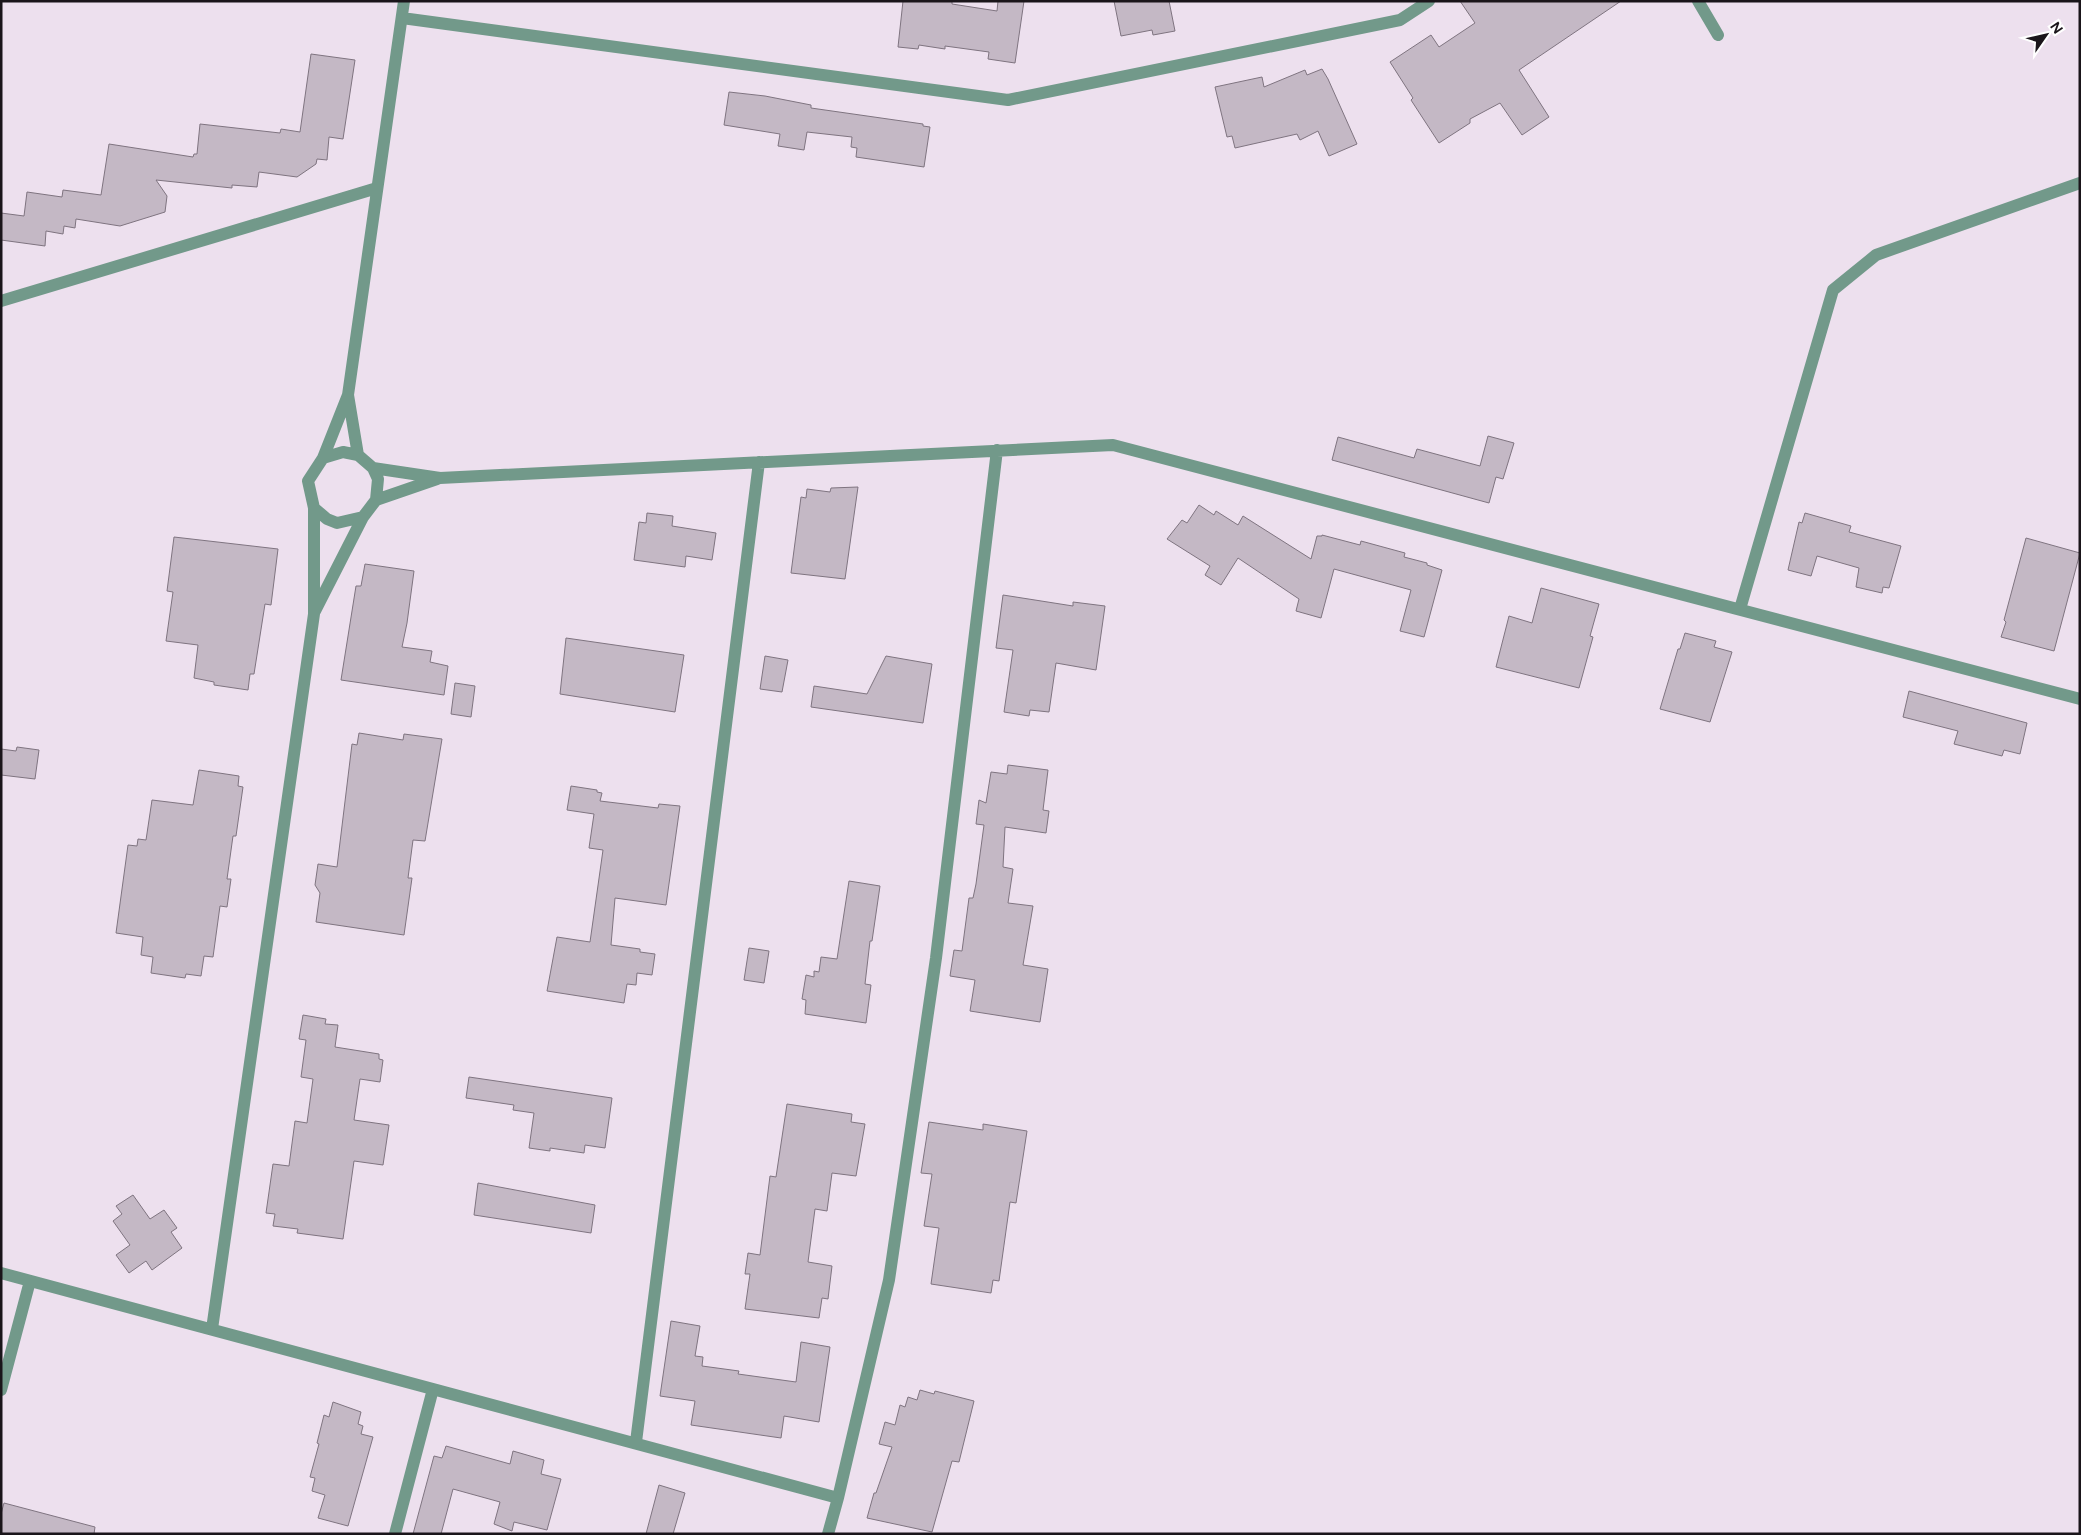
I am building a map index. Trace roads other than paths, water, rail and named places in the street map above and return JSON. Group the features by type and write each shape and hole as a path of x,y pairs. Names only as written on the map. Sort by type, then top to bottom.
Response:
{"street":[{"path":"212,1329 314,614 314,508 308,481 323,458 348,395 404,1"},
{"path":"402,18 1008,100 1400,20 1429,1"},
{"path":"1698,1 1718,35"},
{"path":"1740,609 1833,290 1876,255 2080,183"},
{"path":"1,301 377,188"},
{"path":"348,395 358,455"},
{"path":"373,468 440,478 1113,445 2080,699"},
{"path":"828,1534 889,1280 936,958 998,450"},
{"path":"314,614 363,517 376,500 378,479 373,468 358,455 344,452 323,458"},
{"path":"636,1442 759,462"},
{"path":"376,500 440,478"},
{"path":"314,508 326,519 336,523 363,517"},
{"path":"1,1273 636,1442 838,1498"},
{"path":"1,1390 30,1281"},
{"path":"395,1534 433,1389"}]}
